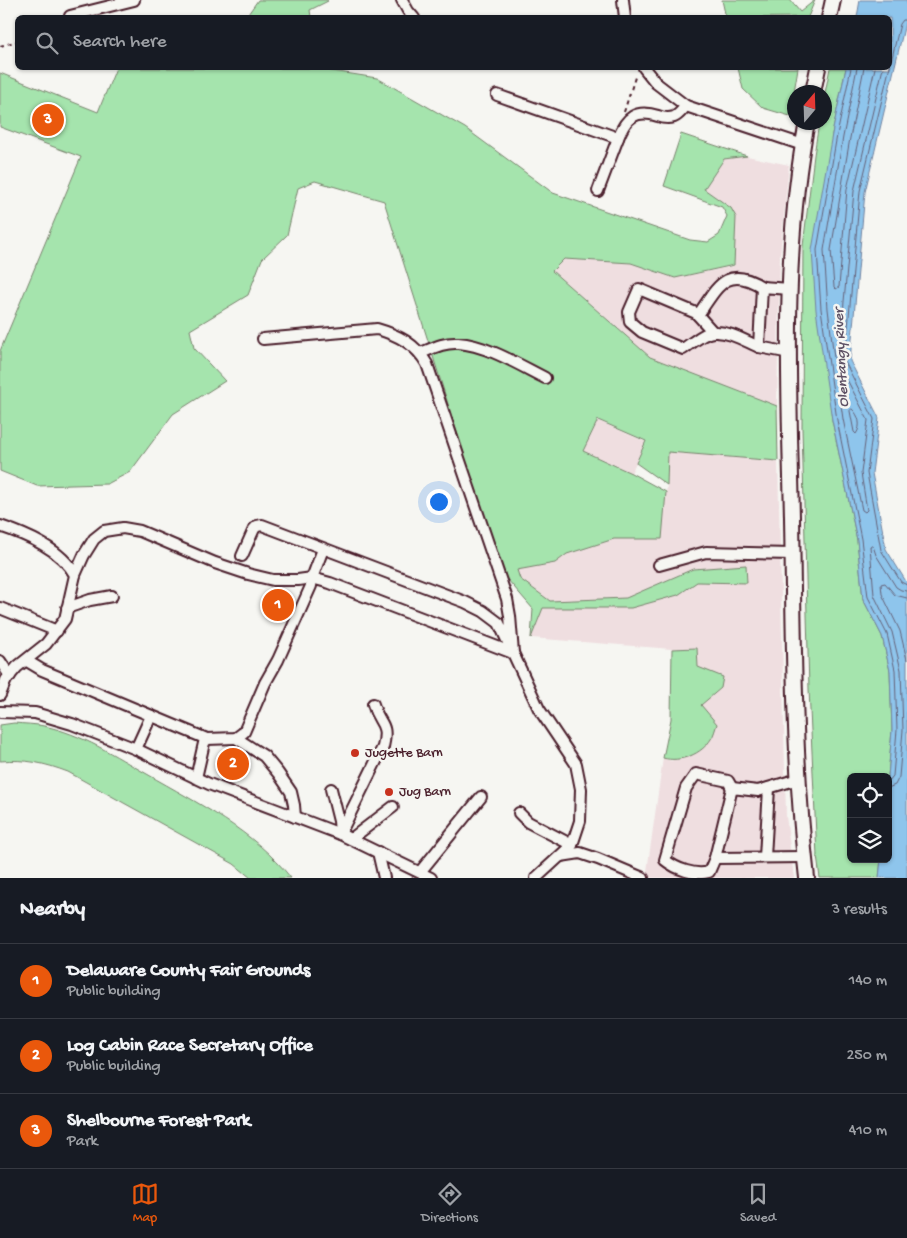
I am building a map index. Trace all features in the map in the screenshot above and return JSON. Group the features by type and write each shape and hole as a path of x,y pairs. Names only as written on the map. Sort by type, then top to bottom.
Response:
{"highway":[{"path":"830,15 833,0"},
{"path":"814,85 818,70"},
{"path":"806,130 794,215 790,289 798,779 806,878"}],"street":[{"path":"74,15 134,0"},
{"path":"402,0 412,15"},
{"path":"623,0 625,15"},
{"path":"640,70 686,106 803,145"},
{"path":"496,95 618,138"},
{"path":"598,191 623,125 634,115 649,113 673,118 686,106"},
{"path":"698,315 724,280 736,277 744,278 762,287 790,289"},
{"path":"759,347 762,287"},
{"path":"713,332 698,315 639,289 629,312 630,322 642,332 683,349 700,337 713,332 731,335 759,347 790,353"},
{"path":"263,339 377,329 398,336 421,353 428,364 507,598 513,653"},
{"path":"421,353 436,346 458,343 480,348 508,359 544,378"},
{"path":"242,556 254,529 262,525 465,602 483,611 500,623 539,709 576,764 581,789 580,821 572,845 536,878"},
{"path":"0,526 17,532 54,552 68,563 75,575"},
{"path":"0,695 17,667 27,661 46,644 65,619 75,575 84,555 94,540 104,531 123,528 140,531 215,563 248,574 273,580 312,578 513,653"},
{"path":"236,738 244,732 265,683 278,660 311,586 312,578 323,549"},
{"path":"658,565 706,552 793,554"},
{"path":"67,608 90,600 112,596"},
{"path":"0,608 57,630"},
{"path":"0,660 10,676"},
{"path":"27,661 42,670 207,739 236,738 264,756 278,772 291,792 294,817"},
{"path":"340,834 383,747 386,734 382,721 372,704"},
{"path":"2,709 35,713 72,724 136,749 196,778 340,834 431,878"},
{"path":"136,749 151,716"},
{"path":"196,778 204,743 207,739"},
{"path":"696,774 728,781 732,788 715,858 709,872 701,874 671,864 665,860 686,788 696,774"},
{"path":"732,788 758,791 798,779"},
{"path":"765,858 769,788"},
{"path":"331,789 339,821 340,834"},
{"path":"420,872 481,798"},
{"path":"351,839 393,807"},
{"path":"519,813 528,822 572,845"},
{"path":"378,852 384,878"},
{"path":"561,856 580,853 643,878"},
{"path":"715,858 804,857"}],"path":[{"path":"0,46 15,42"},
{"path":"624,113 640,70"}],"shaded area":[{"path":"747,156 789,165 780,256 777,406 650,357 552,271 564,259 631,263 675,278 734,266 731,208 704,189 724,159"},
{"path":"597,420 646,442 631,473 583,451"},
{"path":"668,452 778,461 786,816 794,878 646,878 663,758 672,761 700,705 721,688 698,667 697,648 672,649 531,638 543,608 631,608 678,595 697,582 747,583 746,565 693,569 626,598 550,601 520,579 517,570 555,563 567,554 614,539 661,539 667,485"}],"green space":[{"path":"258,0 328,1 310,10 311,15 247,15"},
{"path":"722,0 790,0 800,12 815,0 809,15 725,15"},
{"path":"115,70 326,70 377,78 465,128 553,193 690,240 708,242 719,235 727,216 722,207 664,186 681,134 747,156 724,159 704,189 731,208 736,217 734,265 675,278 631,263 564,259 552,271 650,357 777,406 778,461 668,452 667,485 636,463 646,441 598,420 583,451 631,473 666,492 662,539 614,539 567,554 555,563 517,570 520,579 550,601 626,598 693,569 746,565 747,583 697,582 678,595 631,608 543,608 531,638 533,609 501,572 384,201 315,181 298,188 287,235 262,259 248,295 190,330 194,348 225,381 173,414 130,472 107,484 37,486 0,471 0,351 81,157 0,127 0,73 98,112"},
{"path":"738,70 798,70 795,85 787,85 787,115 763,108 743,89"},
{"path":"830,70 846,70 832,134 832,420 857,540 863,599 882,636 890,671 892,730 888,773 847,773 847,863 881,863 879,878 820,878 817,856 809,689 802,428 803,246 818,130 832,130 832,85 827,85"},
{"path":"697,648 698,667 723,677 721,688 701,705 717,724 714,734 702,749 690,756 676,759 663,758 671,719 672,649"},
{"path":"14,723 41,725 72,734 110,753 186,796 243,832 276,861 291,878 251,878 234,864 68,772 35,762 0,761 0,725"}],"water":[{"name":"Olentangy River","path":"860,0 907,0 907,15 865,192 850,361 879,418 872,473 886,549 907,583 907,878 879,878 881,863 892,863 892,773 888,773 892,730 890,671 882,636 863,599 857,540 832,420 816,310 812,250 832,134 846,70 892,70 892,15 857,15"}],"place":[{"name":"Shelbourne Forest Park","path":"48,120"},
{"name":"Delaware County Fair Grounds","path":"278,605"},
{"name":"Jugette Barn","path":"355,753"},
{"name":"Log Cabin Race Secretary Office","path":"233,764"},
{"name":"Jug Barn","path":"389,792"}]}
